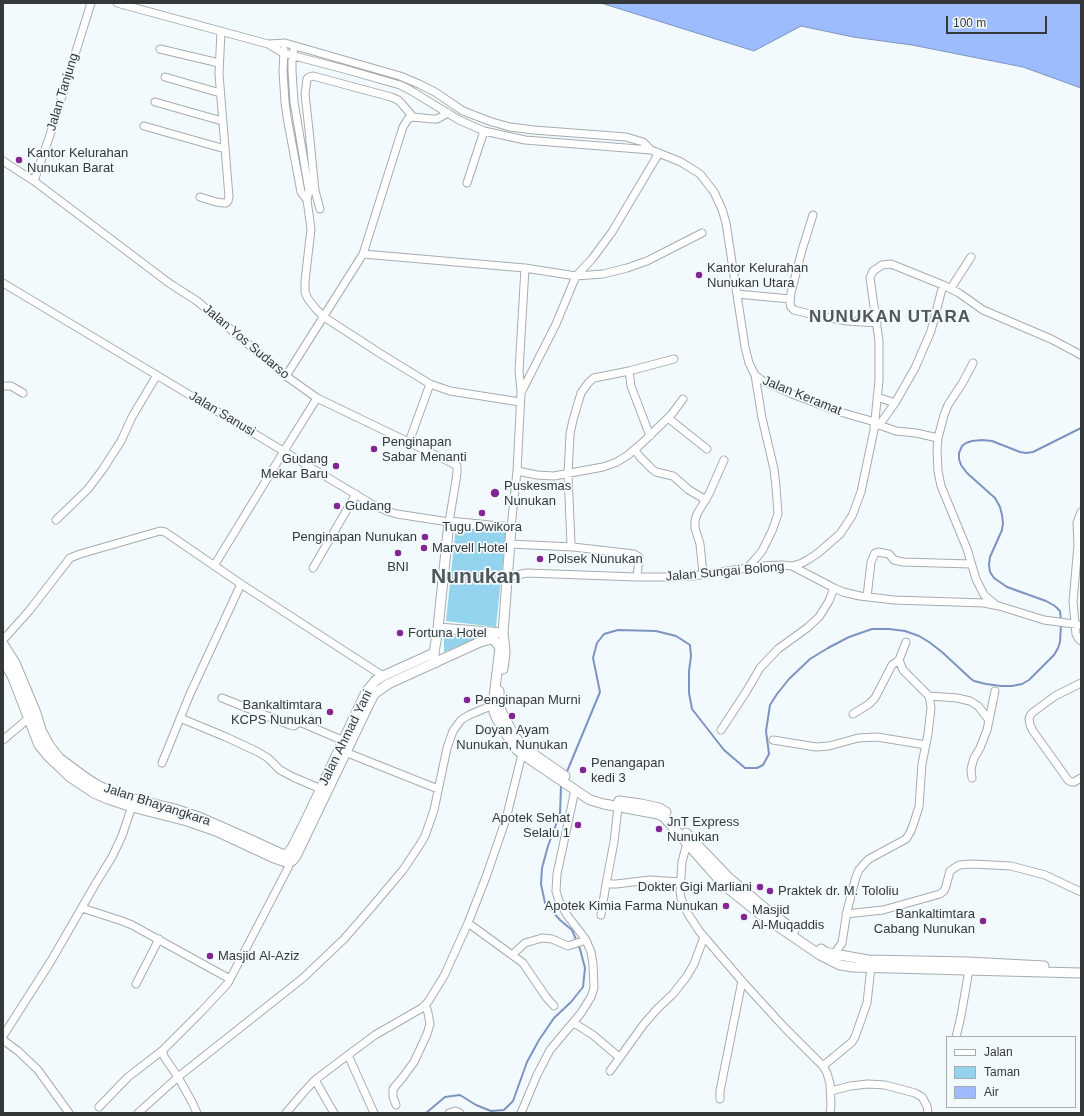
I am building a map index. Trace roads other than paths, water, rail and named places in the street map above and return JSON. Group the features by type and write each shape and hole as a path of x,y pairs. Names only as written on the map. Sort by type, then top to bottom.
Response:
{"main road":[{"path":"435,663 434,653 449,522 512,528 503,633 505,653 499,693 499,705 524,751"},
{"path":"438,628 503,633"},
{"name":"Jalan Ahmad Yani","path":"288,859 292,848 314,811 374,694 388,684 485,640 491,639 496,641 500,648 492,705"},
{"name":"Jalan Bhayangkara","path":"3,644 15,663 36,712 41,730 49,745 59,758 97,785 133,803"},
{"name":"Jalan Ahmad Yani","path":"314,811 321,789 366,692 375,681 382,676 434,653"},
{"name":"Jalan Bhayangkara","path":"3,659 13,678 39,745 51,760 70,777 94,793 133,803 175,809 199,817 284,855 288,859"},
{"path":"492,705 500,725 511,742 555,772 590,800 661,815 767,910 825,952 875,961 1081,973"},
{"path":"573,786 598,797 641,804 664,810 716,876 730,890 760,914 814,951 845,966 1081,967"}],"street":[{"name":"Jalan Tanjung","path":"34,181 91,3"},
{"path":"117,3 268,44 283,53 292,56 400,85 459,120 484,131 525,140 651,150"},
{"path":"200,197 216,202 226,203 228,201 220,93 219,63 221,31"},
{"path":"268,44 285,43 400,76 435,92 463,111 510,127 553,132 626,137 643,142 651,150"},
{"path":"285,43 283,53 283,71 287,117 301,192 307,200"},
{"path":"295,46 292,56 294,102 309,191 307,200 311,229 305,281 305,292 308,299 324,317 430,384 450,392 520,402"},
{"path":"160,49 219,63"},
{"path":"320,209 315,191 305,94 307,79 309,77 313,76 391,97 398,100 413,117"},
{"path":"165,77 220,93"},
{"path":"155,102 222,121"},
{"path":"459,120 463,111"},
{"path":"286,376 363,254 403,127 408,119 413,117 437,119 448,113"},
{"path":"144,126 225,149"},
{"path":"467,183 484,131"},
{"path":"552,143 553,132"},
{"name":"Jalan Keramat","path":"651,150 682,162 700,174 714,192 722,209 726,224 745,348 749,363 755,375 767,383 792,394 876,425 896,431 916,433 938,438"},
{"path":"521,393 556,324 576,276 592,259 612,232 659,153"},
{"name":"Jalan Yos Sudarso","path":"3,161 34,181 169,283 197,301 286,376 317,398 456,466 458,472 449,522"},
{"path":"813,215 802,250 790,298 791,308 801,312 847,321 877,324"},
{"path":"363,254 525,268 576,276 603,274 627,268 647,261 702,233"},
{"path":"951,288 971,257"},
{"path":"792,566 802,563 818,553 840,534 852,516 861,492 876,425 880,357 870,278 873,271 878,267 891,264 951,288 983,310 1051,339 1081,355"},
{"path":"512,528 521,393 519,371 525,268"},
{"name":"Jalan Sanusi","path":"3,283 375,506 398,514 449,522"},
{"path":"876,425 895,402 912,374 934,321 943,285"},
{"path":"737,294 790,298"},
{"path":"573,547 568,474 570,434 581,393 585,386 594,378 629,371 674,359"},
{"path":"973,363 948,405 944,415 938,438 937,458 941,486 964,543 980,589 984,595 996,605"},
{"path":"629,371 631,386 650,436"},
{"path":"56,520 88,489 103,469 121,441 132,417 157,375"},
{"path":"748,568 762,550 772,532 778,514 775,477 762,418 755,375"},
{"path":"409,442 430,384"},
{"path":"3,386 11,386 23,392"},
{"path":"877,397 895,402"},
{"path":"214,566 317,398"},
{"path":"517,471 537,475 554,476 603,467 618,462 635,450 650,436 668,418 683,399"},
{"path":"668,418 707,449"},
{"path":"635,450 640,457 656,472 673,476 697,495 706,500"},
{"path":"703,574 700,544 695,528 695,521 724,460"},
{"path":"313,568 356,494"},
{"path":"1081,512 1077,523 1079,545 1075,571 1074,602 1078,624 1076,634 1081,641"},
{"path":"3,640 29,611 70,558 160,531 165,532 241,584 382,676"},
{"path":"510,544 573,547 634,554 639,557 637,577"},
{"path":"867,597 871,562 873,555 878,552 888,554 894,560 902,562 971,564"},
{"name":"Jalan Sungai Bolong","path":"507,579 512,576 527,573 674,578 776,565 792,566 834,588 854,595 894,600 973,602 996,605 1044,620 1078,624"},
{"name":"Jalan Sungai Bolong","path":"508,566 527,573"},
{"path":"162,763 190,694 241,584"},
{"path":"721,730 760,668 778,649 807,628 819,617 829,601 834,588"},
{"path":"853,714 869,704 875,698 892,665 899,660 906,642"},
{"path":"834,954 842,943 846,914 856,877 864,864 882,851 906,839 911,831 919,807 922,764 926,745 930,708 929,696 903,670 899,660"},
{"path":"1081,683 1054,696 1032,713 1029,719 1033,731 1068,780 1074,782 1081,778"},
{"path":"972,778 972,765 987,730 995,691"},
{"path":"929,696 957,698 970,701 978,706 989,720"},
{"path":"222,698 290,725 294,726 298,723 302,723 344,741"},
{"path":"138,1113 178,1077 303,978 344,939 361,920 394,881 419,846 430,823 447,748 450,738 457,725 461,720 469,715 492,705"},
{"path":"3,740 29,718"},
{"path":"180,718 251,748 280,770 321,789"},
{"path":"773,740 816,747 829,746 858,738 877,737 926,745"},
{"path":"286,1113 315,1080 375,1035 415,1013 428,1002 444,976 468,923 486,877 506,819 524,751"},
{"path":"345,752 438,789"},
{"path":"521,1113 537,1075 550,1050 574,1023 591,997 594,988 592,958 585,940 567,915 559,901 556,891 557,874 573,786"},
{"path":"3,1036 52,961 112,857 122,836 133,803"},
{"path":"601,915 614,842 618,807"},
{"path":"689,840 682,862 681,898 684,906 693,923 742,981 784,1028 823,1066 829,1077 831,1091 830,1113"},
{"path":"99,1107 128,1077 163,1050 223,990 279,887 288,868 288,859"},
{"path":"846,914 883,910 940,894 944,891 950,871 959,865 972,864 1011,866 1045,875 1081,892"},
{"path":"606,884 625,884 650,880 681,882"},
{"path":"82,908 122,921 230,979"},
{"path":"468,923 526,966 546,997 554,1006"},
{"path":"610,1071 644,1024 673,994 687,976 696,959 704,937"},
{"path":"512,955 525,943 542,938 552,939 566,946 585,940"},
{"path":"136,984 159,940"},
{"path":"956,1036 961,1016 968,966"},
{"path":"823,1066 852,1042 855,1037 867,1003 871,967"},
{"path":"720,1099 720,1091 742,981"},
{"path":"396,1105 393,1097 393,1089 414,1062 430,1024 428,1013 424,1006"},
{"path":"574,1023 593,1035 619,1057"},
{"path":"3,1040 18,1051 42,1074 69,1113"},
{"path":"163,1050 165,1058 178,1077 197,1113"},
{"path":"348,1055 374,1113"},
{"path":"315,1080 334,1113"},
{"path":"831,1091 850,1086 868,1084 885,1085 915,1093 922,1097 927,1106 928,1113"},
{"path":"449,1113 455,1111 460,1113"}],"water":[{"path":"601,3 1081,3 1081,88 1023,67 912,45 853,37 801,26 754,51"}],"waterway":[{"path":"1061,621 1060,611 1055,606 1046,601 1007,587 994,578 990,572 990,557 1002,530 1003,523 1000,507 995,498 967,473 961,465 959,453 962,446 966,443 982,440 992,441 1020,452 1033,452 1081,428"},
{"path":"566,774 600,692 593,658 597,643 604,634 618,630 656,631 676,636 690,645 691,656 689,693 692,709 724,750 745,768 757,768 763,765 769,754 766,731 770,705 777,694 789,679 810,659 849,637 872,629 905,631 919,636 929,642 974,681 1001,686 1012,686 1022,684 1029,680 1054,655 1060,642 1061,625"},
{"path":"426,1113 445,1097 460,1095 476,1105 491,1111 504,1110 513,1101 527,1062 539,1040 554,1018 571,1002 583,987 585,968 580,949 572,930 560,920 545,903 541,884 542,868 548,846 560,814 562,783"}],"place":[{"name":"Kantor Kelurahan Nunukan Barat","path":"19,160"},
{"name":"Kantor Kelurahan Nunukan Utara","path":"699,275"},
{"name":"Penginapan Sabar Menanti","path":"374,449"},
{"name":"Gudang Mekar Baru","path":"336,466"},
{"name":"Puskesmas Nunukan","path":"495,493"},
{"name":"Gudang","path":"337,506"},
{"name":"Tugu Dwikora","path":"482,513"},
{"name":"Penginapan Nunukan","path":"425,537"},
{"name":"Marvell Hotel","path":"424,548"},
{"name":"BNI","path":"398,553"},
{"name":"Polsek Nunukan","path":"540,559"},
{"name":"Fortuna Hotel","path":"400,633"},
{"name":"Penginapan Murni","path":"467,700"},
{"name":"Bankaltimtara KCPS Nunukan","path":"330,712"},
{"name":"Doyan Ayam Nunukan, Nunukan","path":"512,716"},
{"name":"Penangapan kedi 3","path":"583,770"},
{"name":"Apotek Sehat Selalu 1","path":"578,825"},
{"name":"JnT Express Nunukan","path":"659,829"},
{"name":"Dokter Gigi Marliani","path":"760,887"},
{"name":"Praktek dr. M. Tololiu","path":"770,891"},
{"name":"Apotek Kimia Farma Nunukan","path":"726,906"},
{"name":"Masjid Al-Muqaddis","path":"744,917"},
{"name":"Bankaltimtara Cabang Nunukan","path":"983,921"},
{"name":"Masjid Al-Aziz","path":"210,956"}],"district":[{"name":"NUNUKAN UTARA","path":"890,317"},
{"name":"Nunukan","path":"476,577"}]}
